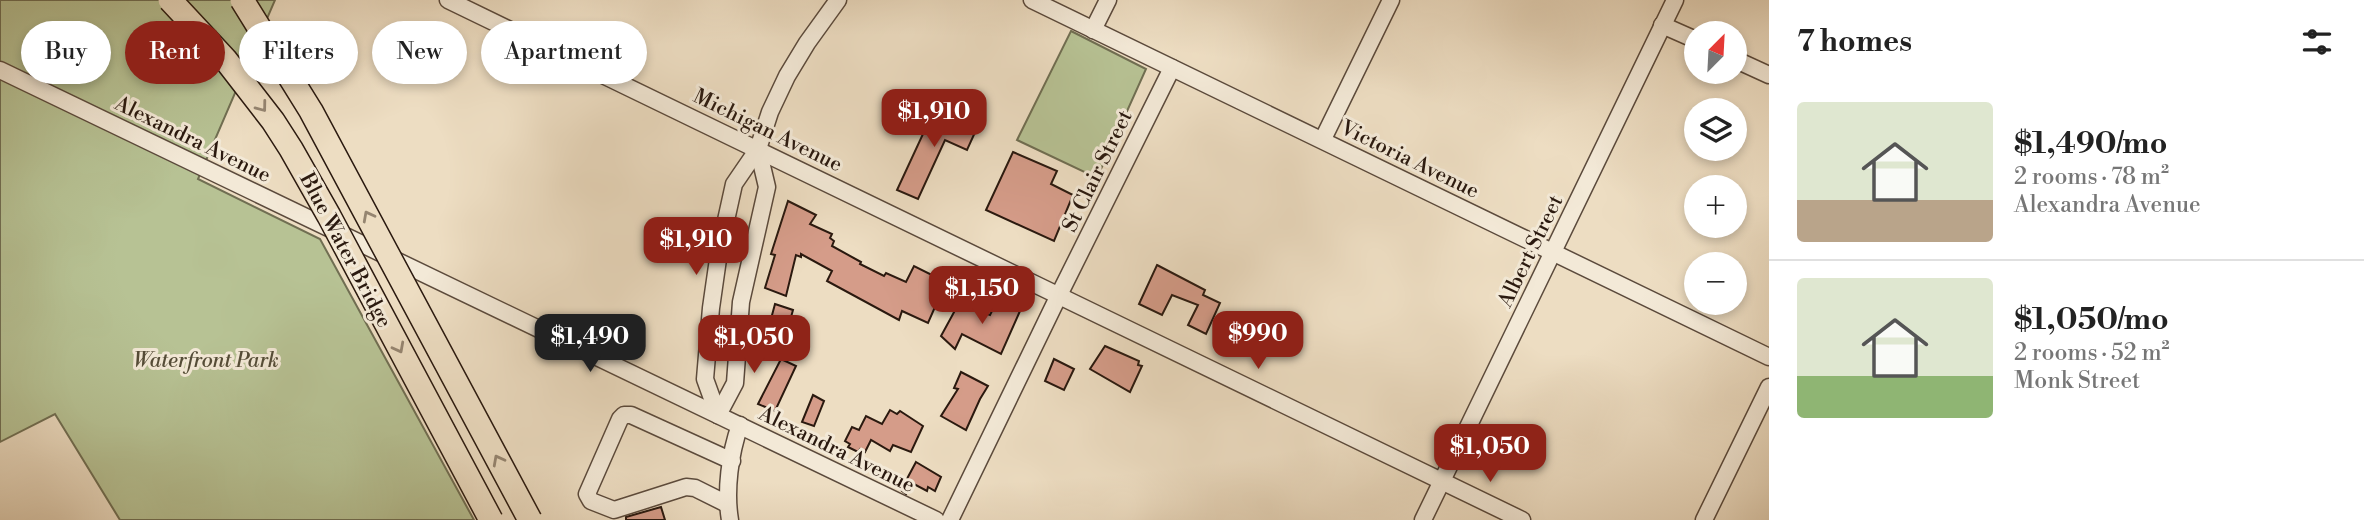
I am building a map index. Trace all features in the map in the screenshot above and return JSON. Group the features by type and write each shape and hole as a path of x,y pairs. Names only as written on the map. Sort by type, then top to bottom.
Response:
{"highway":[{"name":"Blue Water Bridge","path":"170,0 225,59 291,149 491,520"},
{"name":"Blue Water Bridge","path":"242,0 312,111 530,520"}],"street":[{"name":"Michigan Avenue","path":"448,0 1522,520"},
{"path":"718,415 705,379 710,313 720,245 734,184 758,149 770,112 787,76 838,0"},
{"name":"Victoria Avenue","path":"1032,0 1769,357"},
{"path":"1093,30 1108,0"},
{"path":"1322,139 1391,0"},
{"name":"Albert Street","path":"1423,520 1675,0"},
{"path":"1662,25 1684,35"},
{"path":"1747,65 1769,75"},
{"name":"St Clair Street","path":"950,520 1172,68"},
{"name":"Alexandra Avenue","path":"0,70 936,520"},
{"path":"718,415 735,383 739,322 751,252 767,187 758,149"},
{"path":"720,245 751,252"},
{"path":"710,313 739,322"},
{"path":"1704,520 1769,387"},
{"path":"729,512 695,488 686,487 614,510 591,501 587,494 624,415 631,415 732,461"},
{"path":"729,512 732,461 740,425"}],"green space":[{"name":"Waterfront Park","path":"0,0 275,0 266,21 239,21 239,84 198,179 320,239 474,520 120,520 55,414 0,442"},
{"path":"1071,31 1146,69 1097,178 1017,140"}],"building":[{"path":"935,108 977,128 967,150 945,140 918,199 897,190"},
{"path":"1013,152 1057,171 1051,184 1073,195 1054,241 986,210"},
{"path":"788,201 816,215 810,224 832,234 832,246 861,262 860,264 884,276 886,273 906,282 914,266 946,282 928,323 902,311 899,320 827,281 832,271 801,254 801,257 796,255 786,296 765,288 775,255 771,254"},
{"path":"1157,265 1205,290 1203,295 1220,303 1206,334 1188,325 1198,305 1172,295 1162,315 1139,304"},
{"path":"997,301 1020,311 1001,354 962,334 955,349 941,336 959,303 990,315"},
{"path":"775,304 793,310 786,335 768,330"},
{"path":"1105,346 1139,361 1138,365 1142,366 1130,392 1090,369"},
{"path":"781,359 796,366 775,411 758,404"},
{"path":"1054,359 1074,369 1064,390 1045,381"},
{"path":"961,372 988,386 966,430 941,416 958,389 954,388"},
{"path":"813,395 824,401 814,426 802,422"},
{"path":"890,410 897,414 900,411 923,426 911,452 893,445 890,451 871,440 865,452 848,447 850,444 845,441 852,427 859,430 866,416 882,424"},
{"path":"916,462 941,477 935,491 928,487 927,491 914,484 906,494 901,490"},
{"path":"661,507 665,520 626,520 626,517"}]}
